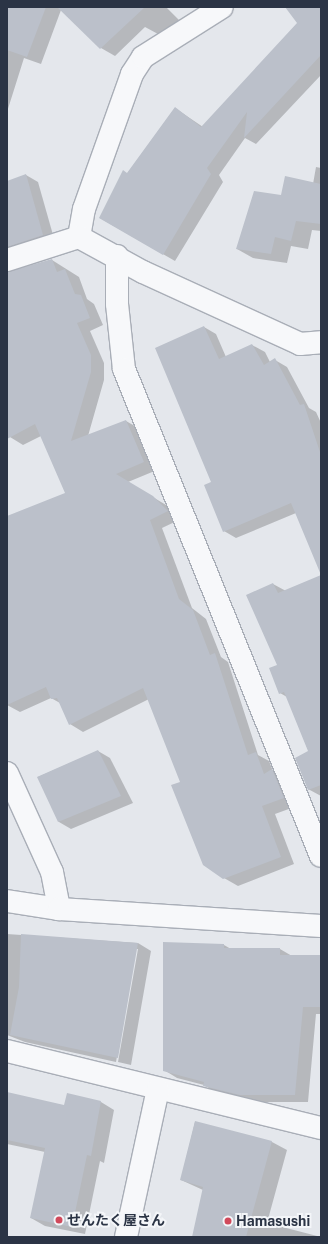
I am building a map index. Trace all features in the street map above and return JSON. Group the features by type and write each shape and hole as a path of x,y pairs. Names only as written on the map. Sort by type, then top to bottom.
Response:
{"street":[{"path":"80,237 84,209 132,74 139,62 143,57 222,7"},
{"path":"7,260 80,237 117,256 143,272 300,344 320,343"},
{"path":"117,256 117,304 124,369 321,856"},
{"path":"7,773 52,872 58,909"},
{"path":"7,902 58,909 321,926"},
{"path":"7,1051 321,1128"},
{"path":"126,1237 158,1089"}],"building":[{"path":"7,7 46,7 27,57 7,50"},
{"path":"57,7 145,7 100,49"},
{"path":"285,7 321,7 321,55 244,138 247,112 207,168 211,174 163,255 99,218 123,170 127,173 175,107 201,127 297,23"},
{"path":"26,174 43,235 7,247 7,181"},
{"path":"285,176 321,184 321,224 296,221 291,241 275,237 271,254 236,249 254,191 281,195"},
{"path":"52,259 57,272 65,269 75,294 81,295 90,318 77,323 91,355 91,372 71,441 126,420 144,462 116,474 153,496 168,511 150,520 179,599 193,610 210,655 215,653 248,755 256,752 264,774 272,769 284,798 262,806 281,857 223,879 203,865 171,785 180,782 143,688 69,725 57,698 51,699 46,687 7,705 7,516 65,493 35,424 7,439 7,272"},
{"path":"204,326 219,359 252,344 264,365 275,358 300,405 304,404 321,455 321,575 291,503 223,532 204,485 211,482 155,348"},
{"path":"321,575 321,785 308,790 295,758 308,751 284,692 279,694 269,668 277,665 246,595 273,583 278,593"},
{"path":"98,750 121,796 58,822 37,777"},
{"path":"21,934 138,943 118,1058 10,1035 19,987"},
{"path":"163,942 224,944 224,948 280,948 280,955 321,955 321,1007 303,1007 295,1095 240,1095 203,1086 204,1082 163,1071"},
{"path":"7,1092 64,1105 67,1093 101,1101 91,1156 87,1155 72,1227 30,1218 45,1148 7,1140"},
{"path":"195,1121 272,1141 246,1237 192,1237 203,1187 180,1180"}],"place":[{"name":"せんたく屋さん","path":"59,1220"},
{"name":"Hamasushi","path":"228,1221"}]}
